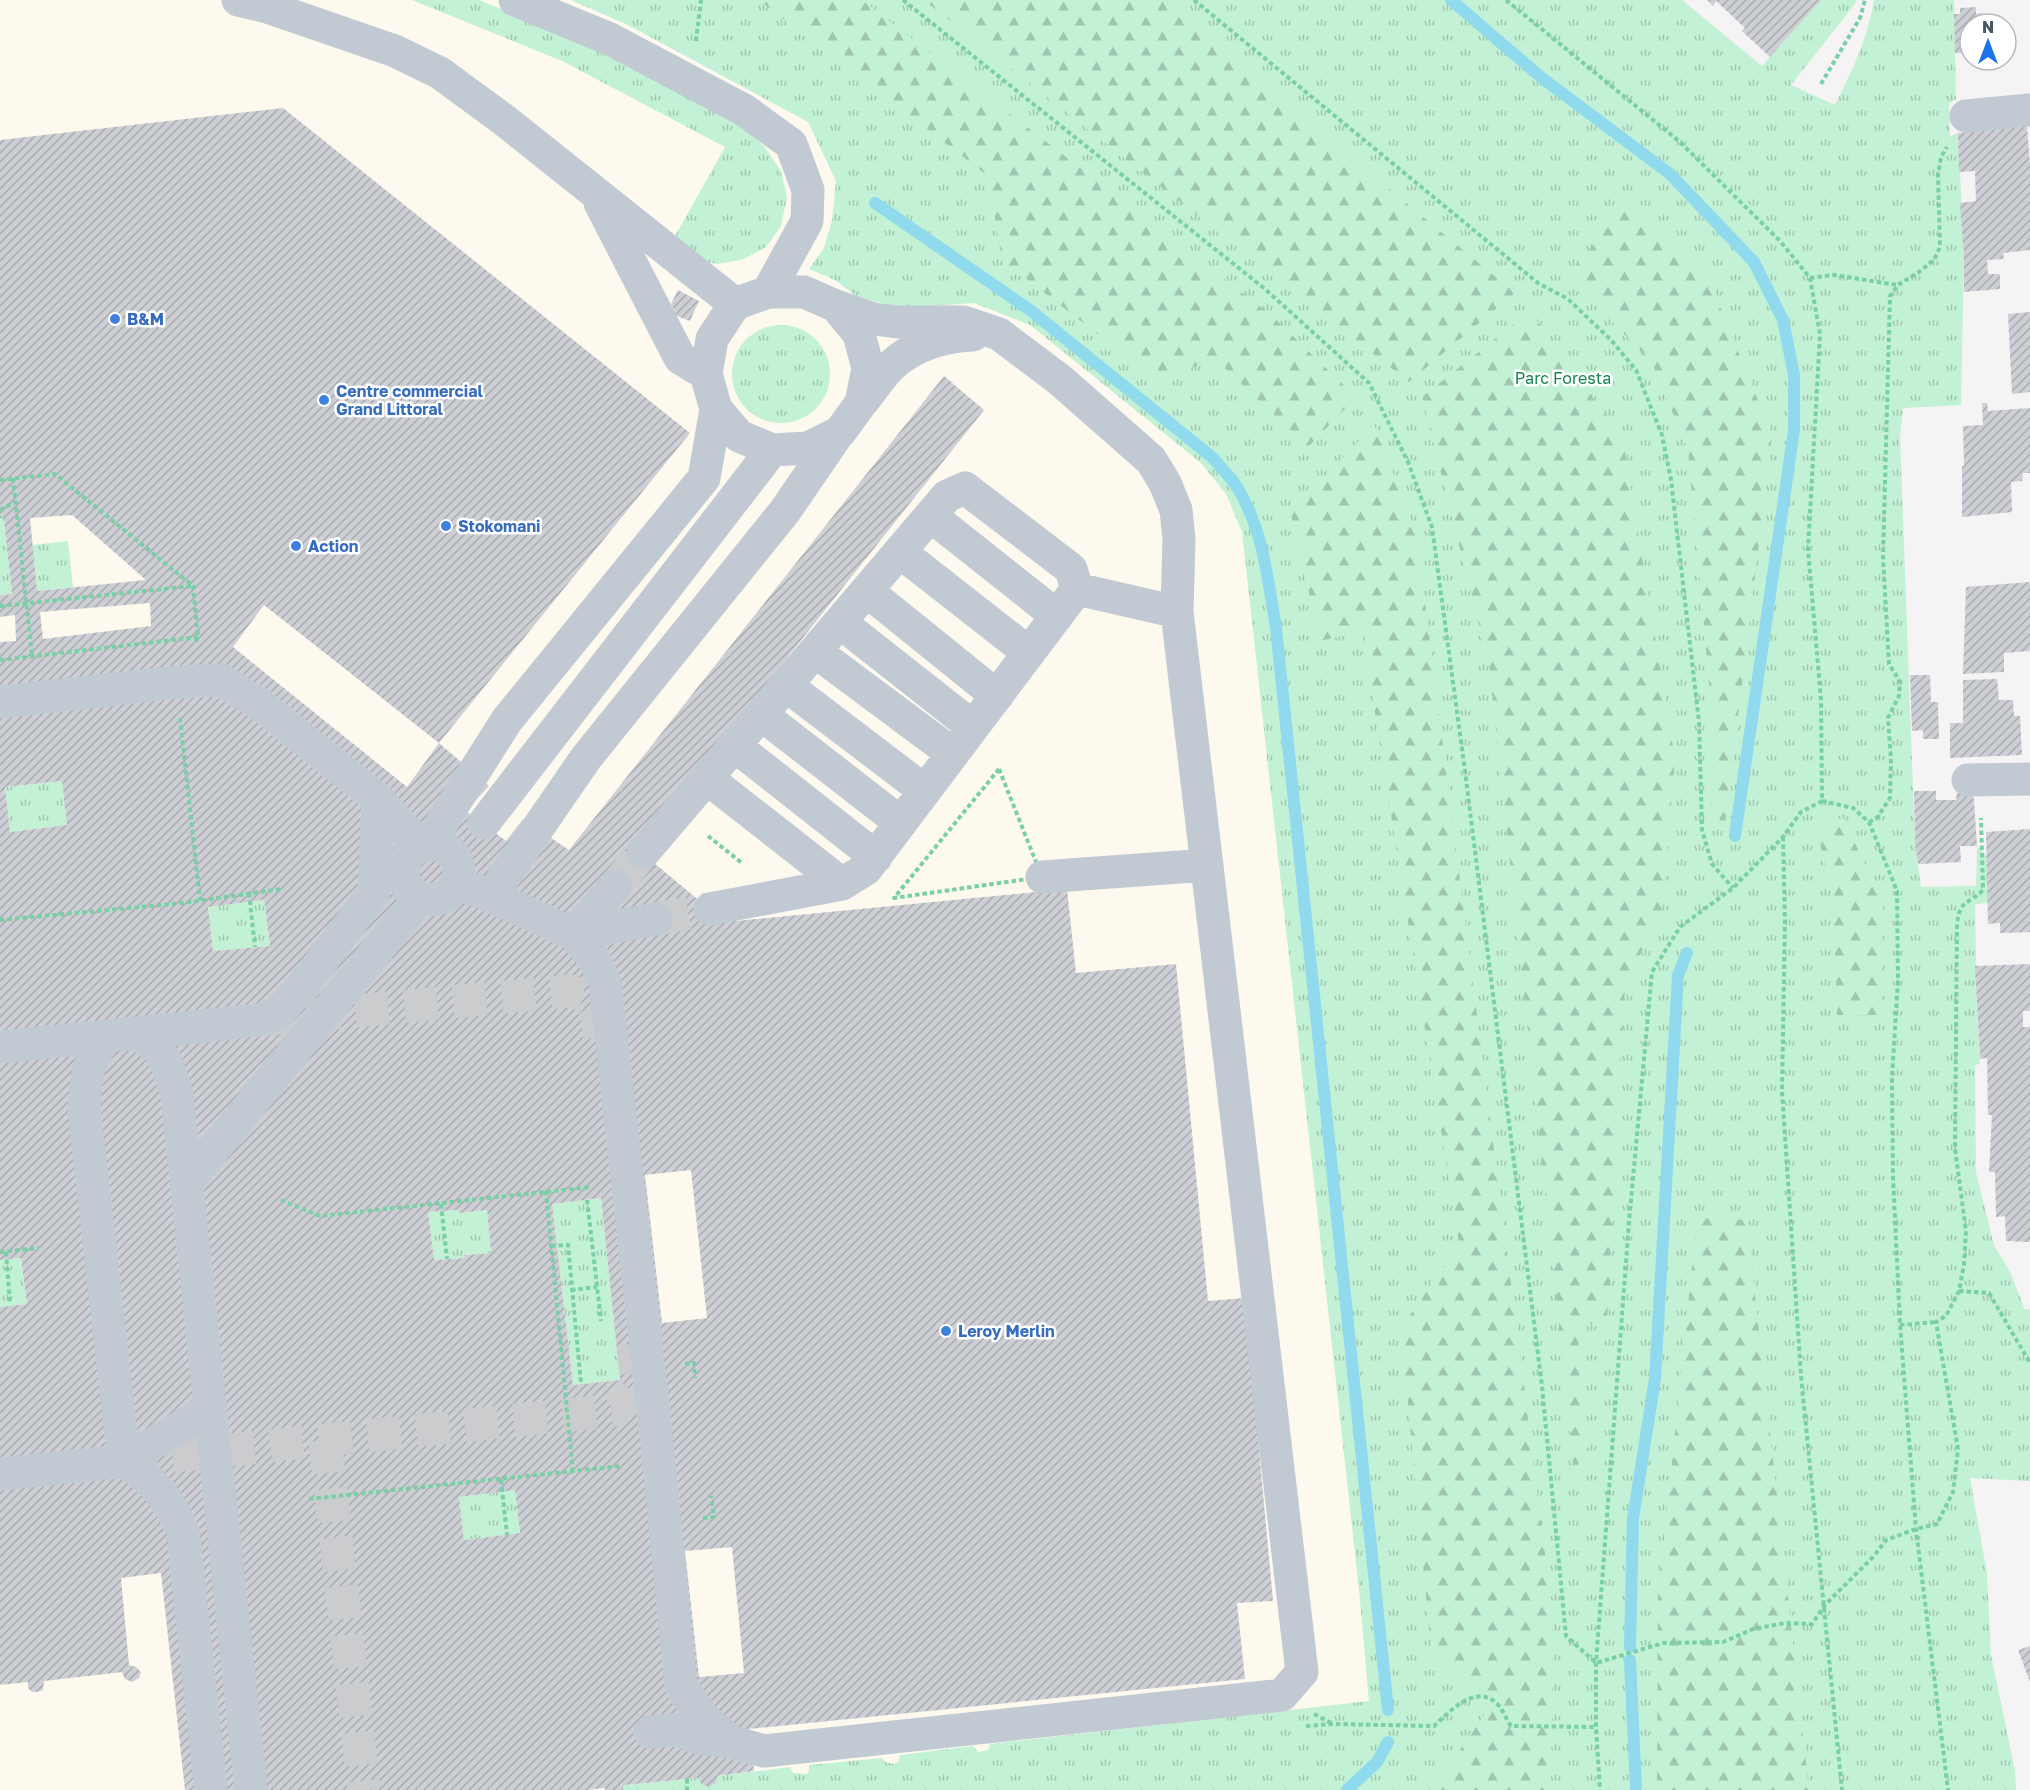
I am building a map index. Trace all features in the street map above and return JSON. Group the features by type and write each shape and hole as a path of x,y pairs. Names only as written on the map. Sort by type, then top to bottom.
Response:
{"street":[{"path":"238,0 267,7 395,51 441,73 504,120 735,304"},
{"path":"515,0 610,39 662,66 744,110 791,144 808,190 807,221 768,292"},
{"path":"1966,116 2030,110"},
{"path":"595,192 680,358 706,374"},
{"path":"650,1732 677,1730 698,1738 732,1742 764,1751 1282,1695 1302,1672 1177,612 1179,539 1176,510 1165,483 1151,460 1060,380 999,334 963,322 897,322 874,319 804,292 768,292 735,304 712,339 706,374 716,409 739,436 772,450 808,448 840,432"},
{"path":"836,306 859,334 868,368 861,403"},
{"path":"491,896 586,758 785,511 861,403 890,367 916,348 954,336 999,334"},
{"path":"0,702 176,682 221,680 261,705 378,799 424,844 448,849 455,857 460,875 453,891 446,897 428,900 413,892 403,878 406,859 424,844 507,720 704,478 716,409"},
{"path":"484,823 772,450"},
{"path":"643,853 947,496 965,488 1071,569 1077,589"},
{"path":"931,516 1057,616"},
{"path":"900,552 1029,653"},
{"path":"1077,589 1177,612"},
{"path":"710,909 842,884 866,869 1077,589"},
{"path":"867,591 997,696"},
{"path":"841,623 973,727"},
{"path":"816,652 953,754"},
{"path":"787,686 925,791"},
{"path":"762,715 901,823"},
{"path":"735,746 876,857"},
{"path":"708,779 842,884"},
{"path":"1974,780 2030,779"},
{"path":"0,1047 258,1020 278,1014 374,893 378,799"},
{"path":"1042,878 1207,865"},
{"path":"457,883 573,934 593,957 605,982 659,1462 681,1687 704,1719 732,1742"},
{"path":"573,934 615,886"},
{"path":"374,893 413,892"},
{"path":"187,1182 413,892"},
{"path":"573,934 656,919"},
{"path":"122,1034 158,1049 168,1066 177,1095 250,1790"},
{"path":"122,1034 92,1057 86,1075 84,1107 124,1461 146,1476 169,1502 183,1531 211,1790"},
{"path":"0,1474 124,1461 210,1409"}],"path":[{"path":"903,0 1265,290 1369,383 1408,462 1432,527 1542,1386 1566,1636 1596,1663"},
{"path":"1194,0 1538,283 1568,298 1611,340 1636,370 1662,435 1671,480 1699,722 1702,830 1712,864 1732,888"},
{"path":"1506,0 1680,142 1780,241 1810,278 1820,334 1808,549 1821,700 1822,801"},
{"path":"1821,84 1860,18 1865,0"},
{"path":"1869,822 1877,818 1890,798 1891,759 1888,718 1899,696 1900,681 1889,664 1883,557 1890,296 1898,285 1934,260 1940,247 1938,175 1941,157 1966,116"},
{"path":"1810,278 1834,275 1898,285"},
{"path":"0,480 55,474 193,586 198,637 176,682 200,900"},
{"path":"12,478 32,656"},
{"path":"0,510 15,502"},
{"path":"0,606 193,586"},
{"path":"0,660 198,637"},
{"path":"999,769 1042,878 1019,880 894,898 999,769"},
{"path":"1900,1324 1936,1322 1946,1316 1959,1291 1964,1265 1966,1232 1955,1149 1957,924 1959,910 1983,890 1974,780"},
{"path":"1600,1790 1596,1727 1596,1663 1629,1222 1653,972 1680,927 1732,888 1783,837 1801,812 1822,801 1852,808 1869,822 1897,891 1898,980 1892,1088 1893,1176 1900,1324 1916,1529 1948,1790"},
{"path":"1783,837 1785,920 1782,1090 1801,1376 1842,1790"},
{"path":"0,920 183,903 281,889"},
{"path":"249,893 255,947"},
{"path":"281,1200 320,1215 596,1186"},
{"path":"546,1191 573,1472"},
{"path":"587,1200 602,1327"},
{"path":"441,1204 447,1259"},
{"path":"551,1246 568,1245 581,1384"},
{"path":"0,1252 39,1248"},
{"path":"6,1252 10,1304"},
{"path":"571,1290 597,1287"},
{"path":"1959,1291 1989,1293 2030,1364"},
{"path":"1596,1663 1663,1643 1723,1642 1753,1629 1785,1623 1812,1624 1824,1606 1874,1556 1886,1540 1937,1524 1953,1492 1958,1449 1936,1322"},
{"path":"309,1499 625,1465"},
{"path":"501,1480 507,1535"},
{"path":"687,1779 687,1790"}],"shaded area":[{"path":"0,0 571,0 628,25 808,121 836,181 875,203 1237,487 1390,1728 852,1790 0,1790"}],"green space":[{"path":"412,0 479,0 548,27 696,98 739,123 764,146 781,171 787,197 781,226 766,247 742,260 716,264 692,258 674,238 725,147 562,61"},
{"name":"Parc Foresta","path":"571,0 1682,0 1762,66 1821,0 1856,0 1791,85 1835,105 1864,41 1874,0 1954,0 1956,99 1949,103 1950,136 1958,133 1964,256 1961,405 1903,408 1900,437 1915,844 1921,887 1976,886 1977,846 1987,856 1988,903 1975,904 1980,1064 1975,1065 1976,1172 1994,1245 2010,1272 2025,1310 2030,1309 2030,1481 1970,1478 1987,1573 1991,1655 2015,1771 2016,1790 623,1790 624,1785 699,1778 701,1784 717,1776 790,1767 793,1773 806,1774 809,1771 809,1765 882,1758 885,1762 894,1764 898,1762 900,1755 973,1746 978,1752 988,1750 990,1744 1369,1701 1359,1590 1242,532 1226,494 1201,463 1030,325 974,303 920,307 887,305 856,296 835,280 809,269 824,248 832,220 836,181 808,122 628,25"},
{"path":"759,0 862,0 1271,315 1356,397 1308,447 1213,357 1162,384 1002,260 988,176"},
{"path":"924,0 1161,0 1515,293 1409,382"},
{"path":"1626,205 1705,270 1772,435 1725,825 1711,811 1713,728 1688,450 1652,363 1568,276"},
{"path":"1530,311 1623,440 1675,760 1662,910 1625,985 1607,1322 1577,1326 1589,1460 1574,1465 1489,665 1422,397"},
{"path":"781,325 800,328 816,339 827,355 830,374 827,393 816,409 800,420 781,423 762,420 746,409 735,393 732,374 735,355 746,339 762,328"},
{"path":"1374,424 1416,532 1553,1616 1551,1790 1432,1790 1494,1701 1431,1651 1401,1328 1459,1244 1362,631 1320,641 1291,514"},
{"path":"0,513 4,521 12,594 0,595"},
{"path":"68,541 73,587 37,591 32,545"},
{"path":"62,781 67,825 10,832 5,787"},
{"path":"1843,818 1883,902 1881,1015 1837,1015 1833,891 1815,827"},
{"path":"264,900 270,946 213,951 208,907"},
{"path":"601,1198 620,1380 573,1385 552,1204"},
{"path":"459,1210 460,1213 487,1210 491,1253 434,1260 428,1212"},
{"path":"1697,1218 1747,1220 1809,1790 1657,1790 1658,1598"},
{"path":"21,1258 27,1304 0,1307 0,1260"},
{"path":"515,1490 520,1533 464,1540 459,1497"}],"building":[{"path":"1707,0 1821,0 1770,57 1742,31 1745,28 1716,1 1713,6"},
{"path":"1976,7 1976,12 1960,12 1960,8"},
{"path":"1954,14 1958,14 1958,53 1955,53"},
{"path":"283,108 690,433 439,743 489,786 466,811 506,841 523,819 569,850 944,376 984,410 636,848 725,922 1067,889 1076,973 1176,964 1208,1301 1245,1298 1273,1601 1237,1603 1245,1679 749,1729 754,1771 717,1776 716,1783 709,1787 701,1784 699,1778 624,1785 623,1790 605,1790 605,1788 587,1790 185,1790 161,1573 121,1578 129,1665 141,1672 139,1678 132,1682 125,1679 122,1672 44,1681 43,1690 37,1692 32,1692 28,1688 28,1682 0,1685 0,1307 27,1304 21,1258 0,1260 0,642 16,641 15,615 0,617 0,595 12,594 4,521 0,513 0,140","holes":["72,515 146,580 37,591 30,518","150,603 151,626 43,639 40,612","264,605 439,743 407,787 233,647","62,781 67,825 10,832 5,787","264,900 270,946 213,951 208,907","691,1170 707,1318 662,1323 645,1175","601,1198 620,1380 573,1385 552,1204","459,1210 459,1213 487,1210 491,1253 434,1260 428,1212","515,1490 520,1533 464,1540 459,1497","732,1547 744,1673 699,1677 685,1551"]},
{"path":"2027,126 2030,166 2030,250 2003,253 2004,259 1987,260 1988,274 2000,274 2000,289 1964,292 1960,203 1976,201 1975,171 1959,172 1958,133"},
{"path":"678,290 699,301 690,321 677,316 671,304"},
{"path":"2030,312 2030,392 2012,394 2008,314"},
{"path":"1982,403 1987,403 1988,411 2030,408 2030,473 2023,473 2022,481 2011,482 2012,512 1962,517 1963,426 1983,425"},
{"path":"2030,582 2030,651 2004,653 2004,672 1963,674 1966,587"},
{"path":"1910,675 1930,675 1931,702 1938,702 1939,739 1923,739 1923,730 1912,731"},
{"path":"1997,679 1999,700 2013,700 2014,716 2020,716 2022,755 1950,758 1950,723 1963,723 1963,680"},
{"path":"1914,791 1936,791 1936,800 1956,800 1957,793 1972,792 1977,846 1960,846 1961,862 1918,864 1915,844"},
{"path":"2030,829 2030,932 2000,933 2000,923 1988,924 1986,832"},
{"path":"2030,964 2030,1011 2023,1011 2023,1027 2030,1027 2030,1242 2006,1241 2005,1216 1996,1217 1995,1172 1989,1172 1992,1115 1988,1115 1987,1058 1980,1059 1975,966"},
{"path":"2030,1646 2030,1682 2018,1650"}],"waterway":[{"path":"1451,0 1542,78 1670,174 1754,262 1783,320 1794,375 1794,430 1735,836"},
{"path":"875,203 1030,310 1213,458 1237,487 1259,537 1276,628 1388,1710"},
{"path":"1630,1647 1633,1518 1655,1379 1678,975 1687,953"},
{"path":"1630,1660 1636,1790"},
{"path":"1347,1790 1377,1762 1388,1742"}],"tunnel":[{"path":"615,886 643,853"},
{"path":"656,919 710,909"},
{"path":"258,1020 569,991 588,996 597,1013 600,1042"},
{"path":"124,1461 615,1410 633,1395 636,1374 633,1344"},
{"path":"325,1440 364,1790"}],"place":[{"name":"B&M","path":"115,319"},
{"name":"Centre commercial Grand Littoral","path":"324,400"},
{"name":"Stokomani","path":"446,526"},
{"name":"Action","path":"296,546"},
{"name":"Leroy Merlin","path":"946,1331"}]}
